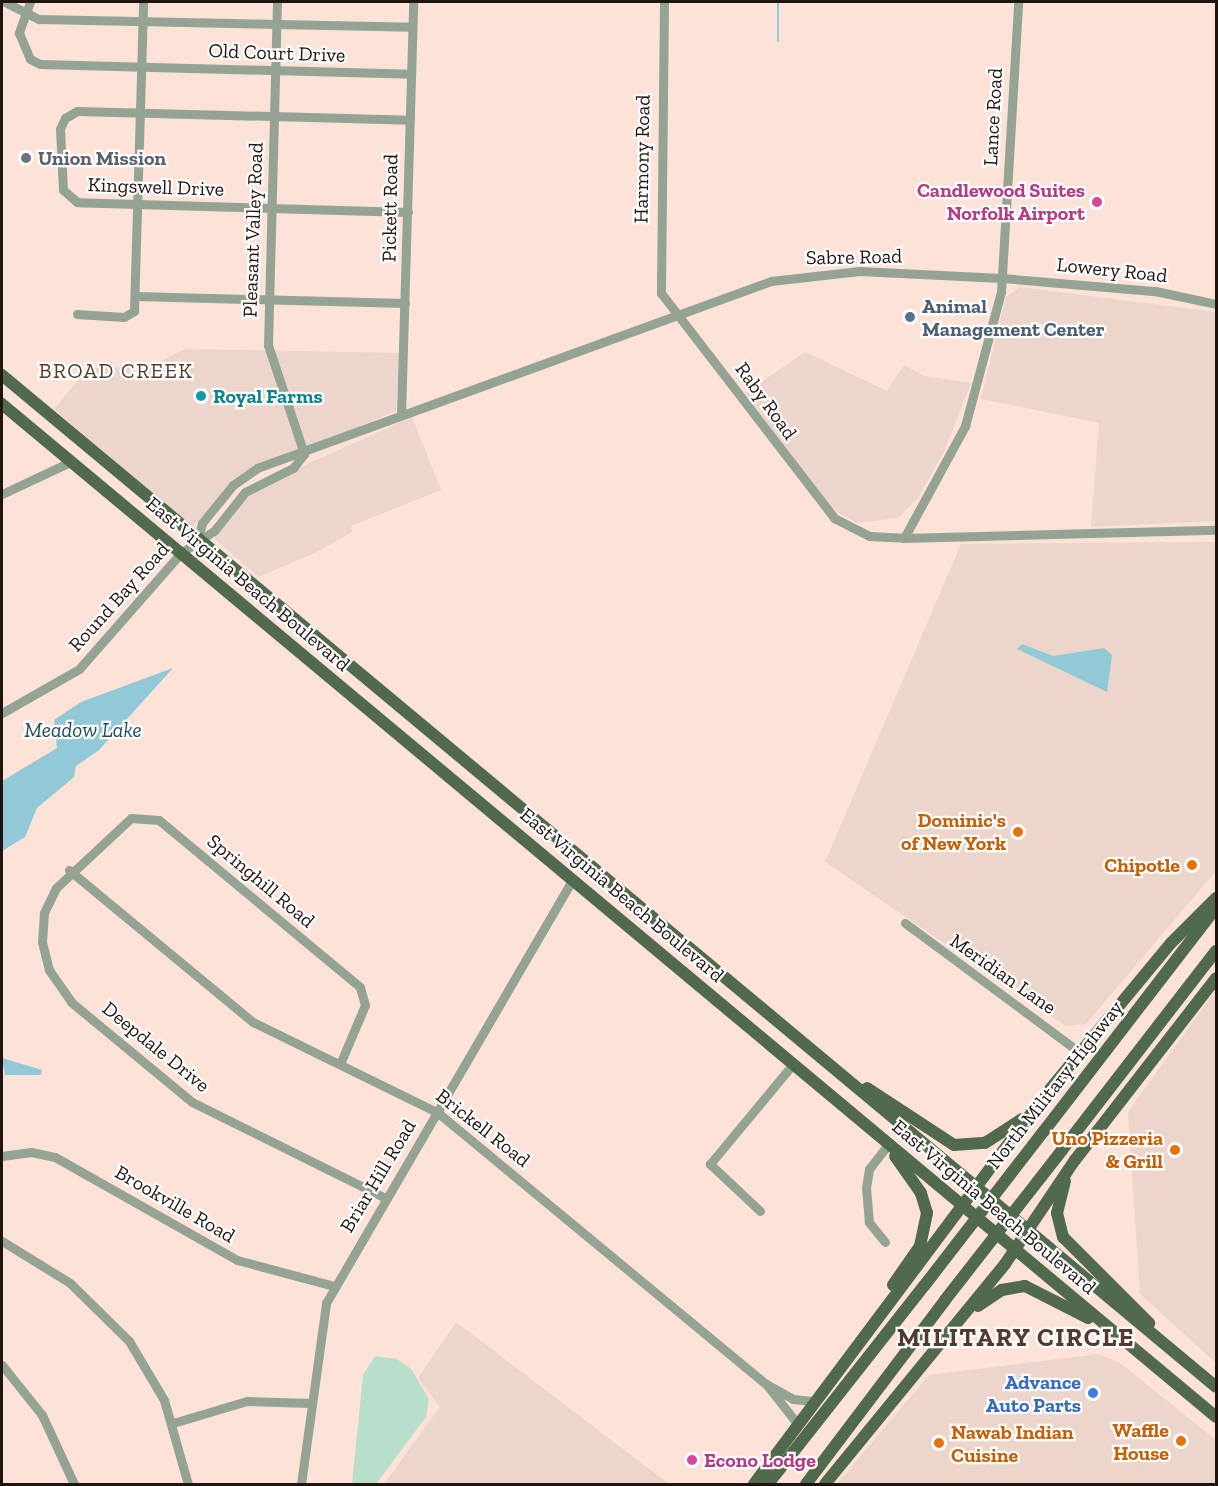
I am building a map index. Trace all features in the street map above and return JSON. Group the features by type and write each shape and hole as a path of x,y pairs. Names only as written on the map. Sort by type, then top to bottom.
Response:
{"main road":[{"name":"East Virginia Beach Boulevard","path":"2,375 1216,1387"},
{"name":"East Virginia Beach Boulevard","path":"2,404 1216,1417"},
{"path":"754,1485 796,1422 1035,1109 1171,943 1216,898"},
{"name":"North Military Highway","path":"768,1485 1216,908"},
{"path":"806,1485 945,1300 1216,951"},
{"path":"825,1485 963,1318 1015,1249 1075,1160 1216,978"},
{"path":"836,1071 954,1145 985,1143 1035,1109"},
{"path":"850,1350 920,1246 927,1224 921,1193 888,1145"},
{"path":"1075,1160 1058,1202 1063,1237 1189,1365"},
{"path":"963,1318 1002,1290 1025,1286 1057,1299 1125,1342"}],"street":[{"path":"5,2 24,14 143,21 412,27"},
{"path":"24,14 30,2"},
{"path":"77,314 127,317 134,311 144,2"},
{"name":"Pleasant Valley Road","path":"277,2 268,355 304,454"},
{"name":"Pickett Road","path":"401,415 413,2"},
{"name":"Harmony Road","path":"664,2 657,268 661,293 675,312"},
{"name":"Lance Road","path":"904,538 965,426 1002,278 1018,2"},
{"name":"Old Court Drive","path":"24,14 19,33 34,62 411,74"},
{"name":"Kingswell Drive","path":"141,112 77,111 64,118 60,129 62,179 72,201 408,212"},
{"path":"141,112 410,120"},
{"name":"Sabre Road","path":"675,312 738,289 818,273 1002,278"},
{"name":"Lowery Road","path":"1002,278 1155,291 1216,304"},
{"path":"136,296 405,303"},
{"path":"198,538 202,523 244,475 285,456 304,454 675,312"},
{"name":"Raby Road","path":"675,312 834,519 869,536 904,538 1216,530"},
{"path":"198,538 214,531 245,492 293,468 304,454"},
{"path":"2,494 70,462"},
{"name":"Round Bay Road","path":"2,712 79,669 181,554 198,538"},
{"name":"Springhill Road","path":"69,870 131,818 159,820 360,987 365,1005 340,1064"},
{"name":"Brickell Road","path":"69,870 230,1006 277,1036 437,1112 766,1384 793,1399 812,1401"},
{"name":"Deepdale Drive","path":"69,870 49,901 42,935 49,970 71,1002 192,1101 385,1198"},
{"name":"Briar Hill Road","path":"301,1485 321,1317 334,1286 573,879"},
{"name":"Meridian Lane","path":"905,923 1081,1053"},
{"path":"760,1211 710,1164 793,1064"},
{"path":"885,1242 869,1222 866,1188 869,1169 888,1145"},
{"name":"Brookville Road","path":"2,1156 31,1152 56,1157 237,1260 334,1286"},
{"path":"2,1241 70,1282 112,1321 154,1379 173,1423 188,1485"},
{"path":"2,1365 42,1415 74,1485"},
{"name":"Brickell Road","path":"766,1384 796,1422"},
{"path":"173,1423 246,1401 310,1403"}],"shaded area":[{"path":"1020,287 1216,312 1216,521 1091,527 1099,423 981,399 1006,297"},
{"path":"185,349 400,353 396,411 234,479 192,528 54,409 88,368 149,367"},
{"path":"805,352 887,391 904,365 924,376 971,383 944,452 918,498 898,518 857,523 829,507 745,393"},
{"path":"412,417 441,490 351,526 352,532 319,551 259,577 214,538 240,501 263,484"},
{"path":"1216,542 1216,871 1086,1024 1066,1026 825,862 961,544"},
{"path":"1216,990 1216,1363 1140,1294 1128,1112"},
{"path":"456,1322 669,1484 384,1484 440,1407 418,1378"},
{"name":"MILITARY CIRCLE","path":"1099,1354 1120,1363 1216,1440 1216,1484 837,1484 929,1375"}],"green space":[{"path":"375,1356 397,1359 411,1369 429,1399 426,1417 376,1484 352,1484 363,1375"}],"water":[{"path":"1022,644 1053,656 1104,648 1112,655 1107,692 1017,649"},
{"name":"Meadow Lake","path":"173,668 99,750 76,766 74,777 37,808 25,837 2,851 2,781 57,748 54,720 81,702"},
{"path":"2,1058 42,1070 41,1075 5,1075"}],"waterway":[{"path":"778,2 778,41"}],"place":[{"name":"Union Mission","path":"26,158"},
{"name":"Candlewood Suites Norfolk Airport","path":"1097,202"},
{"name":"Animal Management Center","path":"910,317"},
{"name":"Royal Farms","path":"201,396"},
{"name":"Dominic's of New York","path":"1018,832"},
{"name":"Chipotle","path":"1192,865"},
{"name":"Uno Pizzeria & Grill","path":"1175,1150"},
{"name":"Advance Auto Parts","path":"1093,1393"},
{"name":"Waffle House","path":"1181,1441"},
{"name":"Nawab Indian Cuisine","path":"939,1443"},
{"name":"Econo Lodge","path":"692,1460"}],"district":[{"name":"BROAD CREEK","path":"116,371"},
{"name":"MILITARY CIRCLE","path":"1016,1338"}]}
